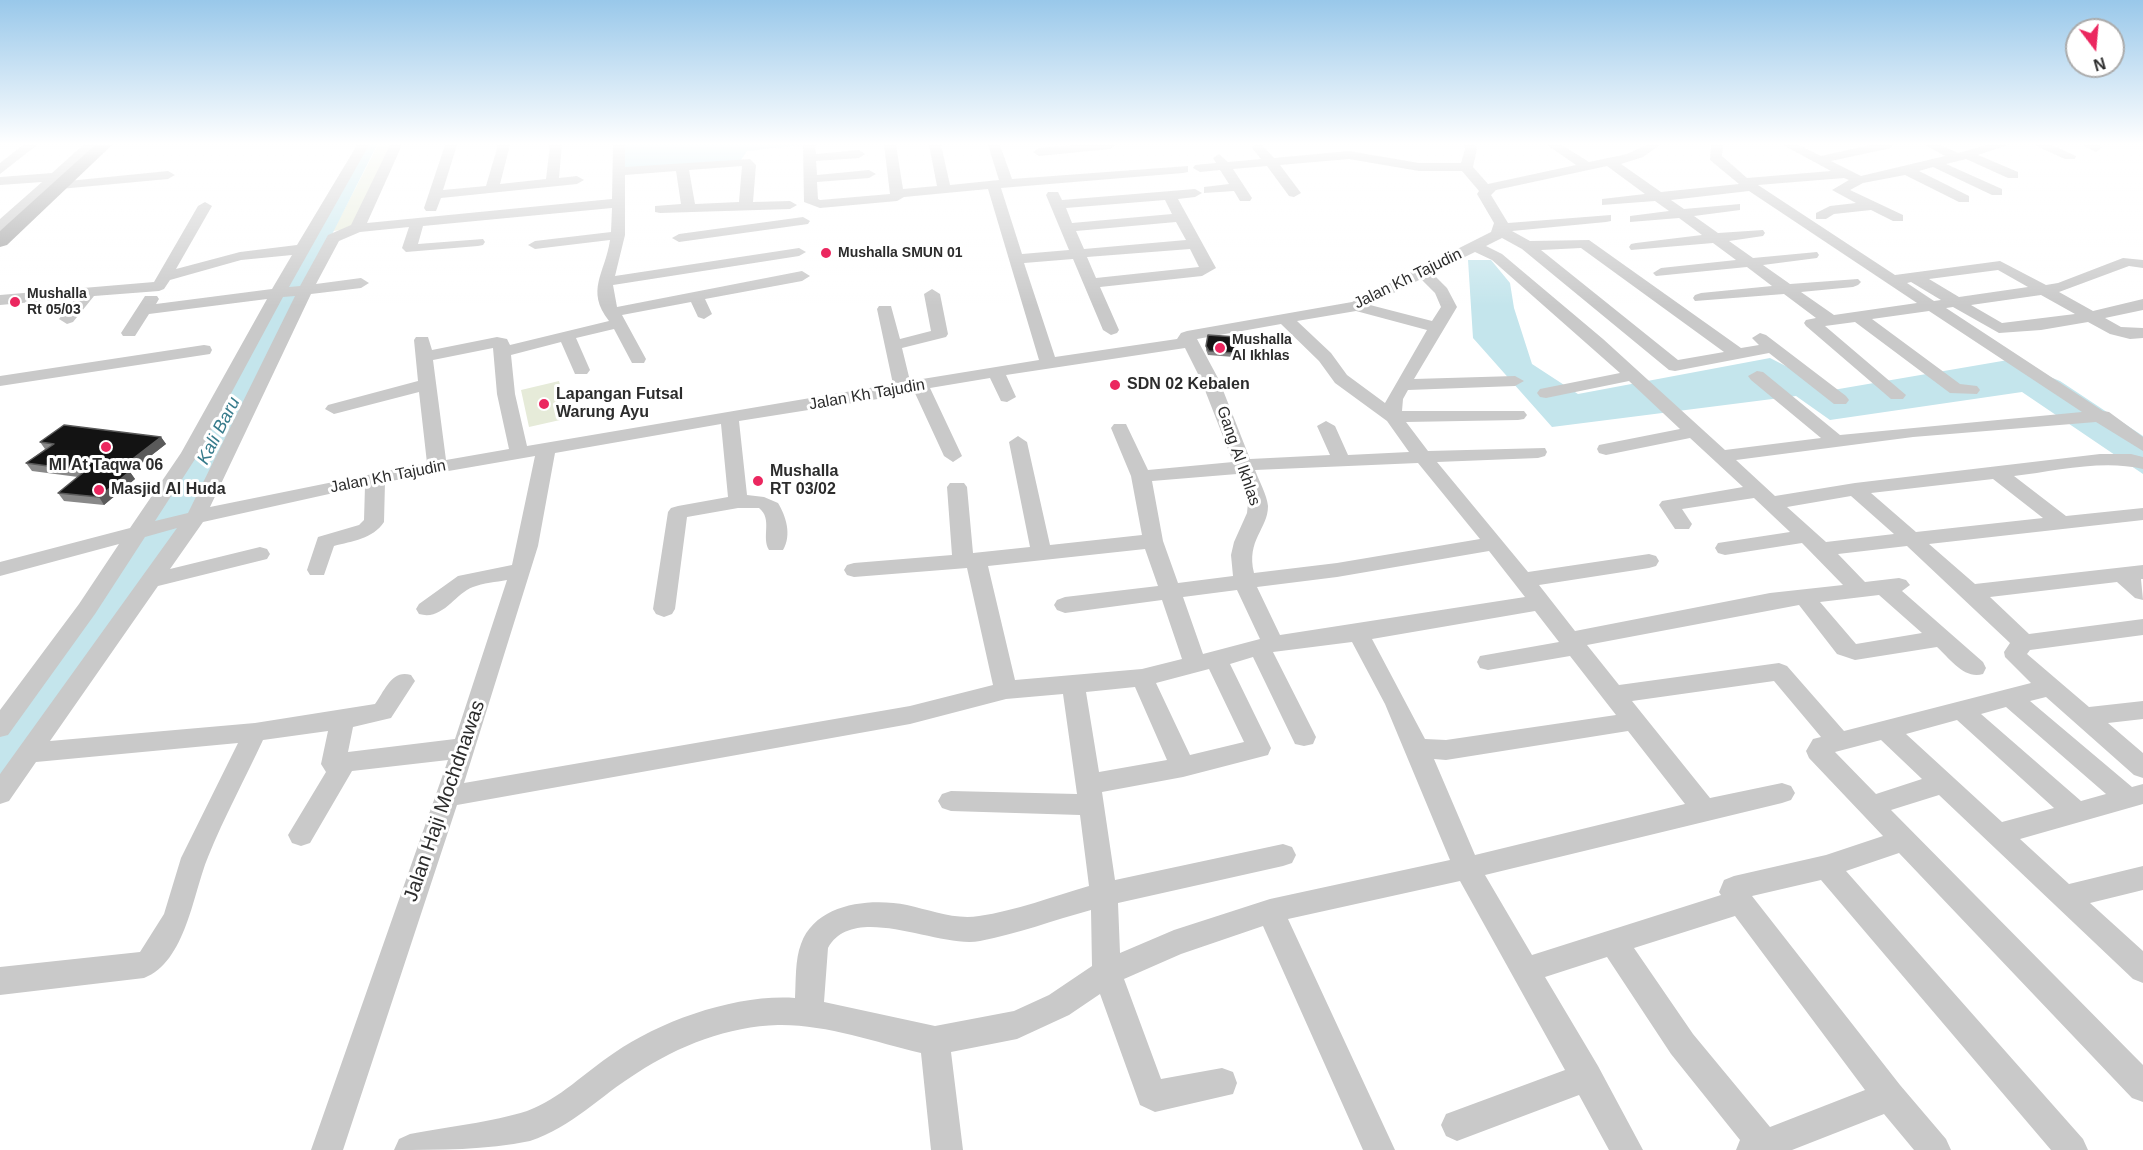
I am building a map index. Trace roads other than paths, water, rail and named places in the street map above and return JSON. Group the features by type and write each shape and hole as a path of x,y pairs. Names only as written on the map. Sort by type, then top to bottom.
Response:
{"main road":[{"path":"0,230 38,199"}],"street":[{"path":"0,728 148,530 332,199"},
{"path":"357,228 371,199"},
{"path":"433,199 410,249 478,242"},
{"path":"618,199 618,235 604,282 605,300 638,359"},
{"path":"687,199 689,208"},
{"path":"746,199 746,207"},
{"path":"811,199 814,204 886,199"},
{"path":"1003,199 1016,259 1048,363"},
{"path":"1085,199 1055,200 1111,330"},
{"path":"1091,283 1208,268 1171,199"},
{"path":"1487,199 1501,223 1501,230"},
{"path":"1607,202 1635,199"},
{"path":"1661,199 1830,320"},
{"path":"1773,199 1931,305 2036,380 2094,417 2122,430 2143,445"},
{"path":"1857,199 1898,218"},
{"path":"0,300 89,292 162,282 240,256 332,241 357,228 618,203"},
{"path":"660,209 790,205"},
{"path":"129,333 162,282 205,206"},
{"path":"1821,216 1830,210 1873,206"},
{"path":"1635,219 1735,207"},
{"path":"1067,228 1180,217"},
{"path":"1501,230 1606,218"},
{"path":"604,282 679,248 803,221"},
{"path":"1501,230 1527,246 1675,366 1738,354 1764,342 1840,400"},
{"name":"Jalan Kh Tajudin","path":"0,569 188,519 375,478 1048,363 1183,343 1187,336 1356,306 1424,274 1501,230"},
{"path":"1636,247 1758,233"},
{"path":"535,245 618,235"},
{"path":"0,794 153,580 188,519 332,241"},
{"path":"1527,246 1584,243 1738,354"},
{"path":"1016,259 1195,244"},
{"path":"1475,246 1497,257 1633,375 1813,543 1861,591"},
{"path":"679,248 799,252"},
{"path":"1661,273 1812,255"},
{"path":"1897,394 1812,325 1814,322 2042,290 2075,283 2126,262 2143,264"},
{"path":"1892,280 2000,266 2087,317 2122,333 2143,333"},
{"path":"1393,417 1394,399 1449,307 1447,298 1424,274"},
{"path":"502,352 567,336 615,318 695,295 802,276"},
{"path":"1914,277 1999,328 2087,317 2143,304"},
{"path":"1701,298 1853,282"},
{"path":"144,310 362,283"},
{"path":"67,319 89,292"},
{"path":"894,345 940,334 932,294"},
{"path":"695,295 704,314"},
{"path":"1356,306 1435,327"},
{"path":"885,309 894,345 912,388 952,456"},
{"path":"1858,316 1959,388"},
{"path":"1286,320 1325,357 1341,379 1393,417 1422,456 1473,512 1494,543 1704,810"},
{"path":"567,336 581,370"},
{"name":"Gang Al Ikhlas","path":"1187,336 1210,380 1259,510 1244,542 1240,568 1267,646 1304,737"},
{"path":"437,467 423,349 499,342 506,394 519,453"},
{"path":"0,381 204,350"},
{"path":"996,372 1007,398"},
{"path":"1546,393 1633,375"},
{"path":"1757,376 1836,441"},
{"path":"1402,385 1515,381"},
{"path":"334,410 428,384"},
{"path":"1393,417 1518,416"},
{"path":"1719,456 1913,432 2094,417"},
{"path":"730,419 738,502"},
{"path":"1326,426 1341,460"},
{"path":"2122,430 2143,427"},
{"path":"951,801 1017,801 1089,795 1183,767 1259,748 1206,662 1172,593 1153,541 1141,476 1120,428"},
{"path":"1606,449 1693,432"},
{"path":"1018,442 1041,554"},
{"name":"Jalan Haji Mochdnawas","path":"327,1150 446,797 465,748 521,570 528,546 546,448"},
{"path":"1141,476 1341,460 1538,452"},
{"path":"1682,524 1668,505 1855,489 2100,460 2143,462"},
{"path":"1998,473 2061,522"},
{"path":"317,570 325,542 366,530 374,522 375,478"},
{"path":"957,487 970,561 1006,690"},
{"path":"1855,489 1911,537 2024,643"},
{"path":"664,609 678,512 738,502 765,503 770,506 777,524 776,545"},
{"path":"1725,548 1911,537 2143,514"},
{"path":"854,570 970,561 1153,541"},
{"path":"1065,605 1245,583 1494,543"},
{"path":"153,580 260,554"},
{"path":"1524,580 1649,561"},
{"path":"426,609 439,602 465,581 521,570"},
{"path":"1971,592 2143,572"},
{"path":"2121,574 2143,593"},
{"path":"1488,662 1690,615 1892,586 1975,668"},
{"path":"1805,598 1845,648 1855,652 1943,638"},
{"path":"446,797 910,715 1006,690 1074,686 1142,678 1267,646 1541,602"},
{"path":"2143,627 2024,643 2015,652 2016,657 2143,768"},
{"path":"1358,633 1397,704 1467,868 1627,1150"},
{"path":"1614,695 1779,672 1840,743"},
{"path":"1142,678 1183,767"},
{"path":"30,753 255,732 342,720 383,712 403,681"},
{"path":"1074,686 1104,894 1107,973 1153,1095 1222,1083"},
{"path":"2050,687 2008,696 1822,746 1818,751 2143,1087"},
{"path":"2008,696 2136,796"},
{"path":"1960,709 2076,812"},
{"path":"2085,717 2143,710"},
{"path":"342,720 333,764 465,748"},
{"path":"1417,748 1446,750 1635,721"},
{"path":"1886,730 2140,965"},
{"path":"0,981 144,965 150,961 176,918 194,858 255,732"},
{"path":"301,835 344,764"},
{"path":"1871,806 1943,783"},
{"path":"410,1150 529,1126 566,1108 626,1062 668,1040 714,1021 777,1011 808,1013 934,1041 1017,1025 1059,1005 1107,973 1174,943 1270,910 1467,868 1782,793"},
{"path":"1998,834 2136,796"},
{"path":"1904,840 1826,867 1734,888 1733,892 1890,1096 1935,1150"},
{"path":"808,1013 814,946 822,932 852,916 881,914 908,918 934,926 978,929 1104,894 1283,855"},
{"path":"1826,867 2072,1150"},
{"path":"2065,897 2143,878"},
{"path":"1526,970 1739,902"},
{"path":"1270,910 1379,1150"},
{"path":"1613,942 1682,1044 1758,1148 1890,1096"},
{"path":"934,1041 947,1150"},
{"path":"1457,1125 1587,1077"}],"water":[{"path":"1468,260 1491,260 1510,283 1514,308 1532,364 1578,394 1770,358 1833,390 2008,360 2060,381 2143,436 2143,474 2022,392 1830,420 1796,396 1552,427 1473,338"}],"waterway":[{"name":"Kali Baru","path":"0,759 182,503 339,199"}],"place":[{"name":"Mushalla SMUN 01","path":"826,253"},
{"name":"Mushalla Rt 05/03","path":"15,302"},
{"name":"Mushalla Al Ikhlas","path":"1220,348"},
{"name":"SDN 02 Kebalen","path":"1115,385"},
{"name":"Lapangan Futsal Warung Ayu","path":"544,404"},
{"name":"MI At Taqwa 06","path":"106,447"},
{"name":"Mushalla RT 03/02","path":"758,481"},
{"name":"Masjid Al Huda","path":"99,490"}]}
